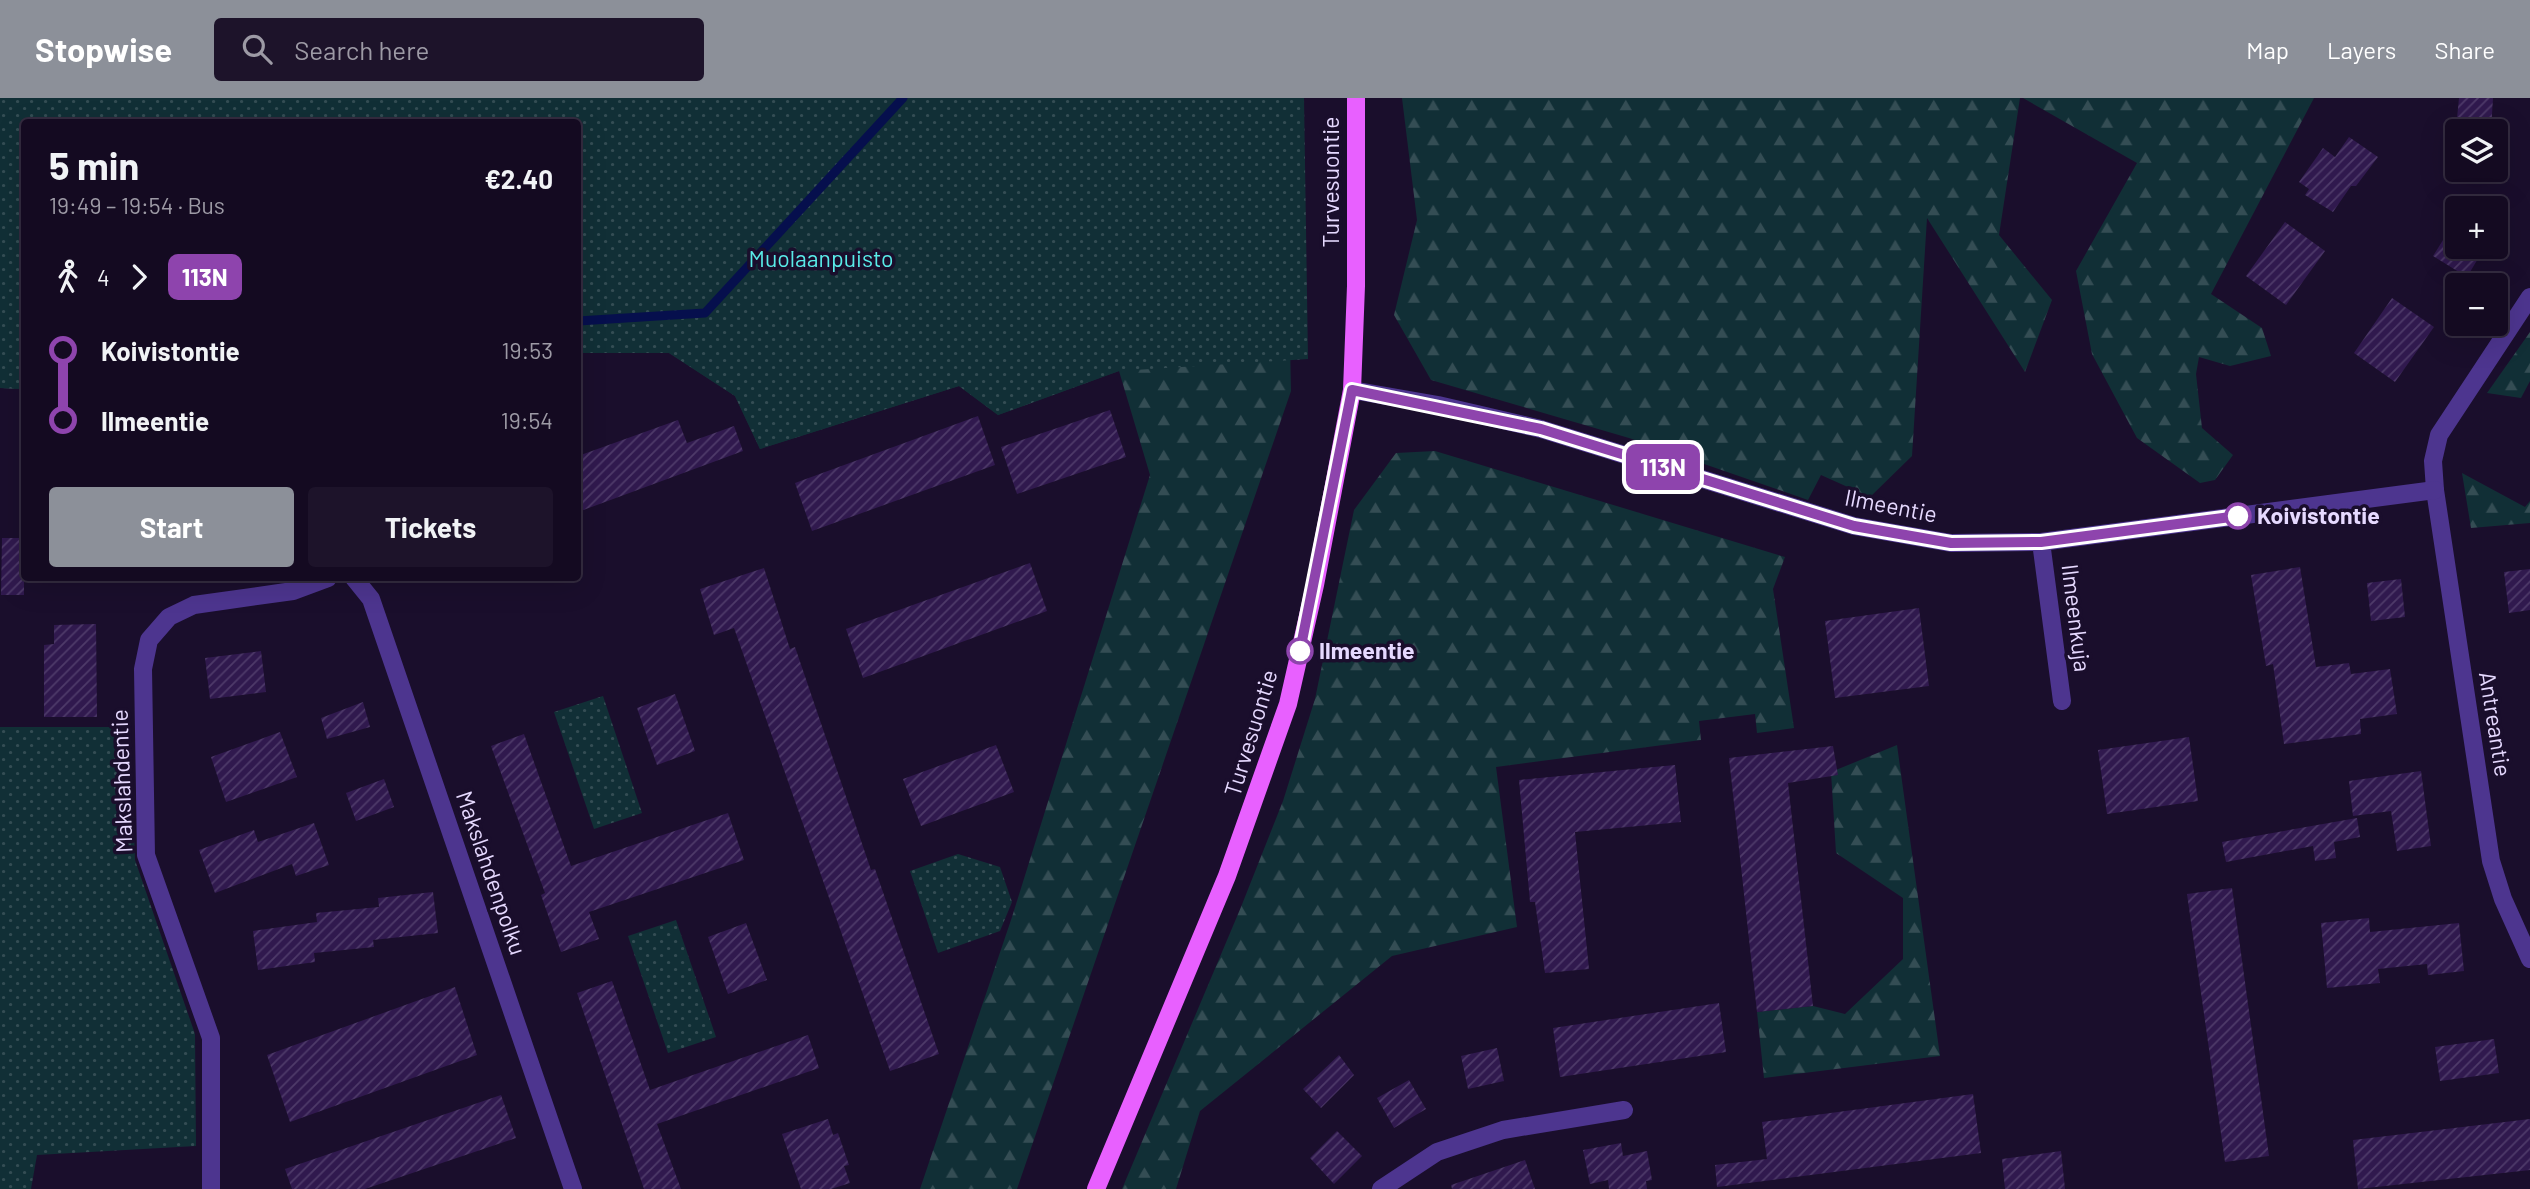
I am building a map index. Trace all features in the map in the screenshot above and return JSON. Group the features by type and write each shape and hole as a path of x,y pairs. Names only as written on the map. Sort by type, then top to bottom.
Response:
{"main road":[{"name":"Turvesuontie","path":"1096,1189 1227,876 1281,728 1315,585 1352,390 1356,286 1356,98"}],"street":[{"path":"2435,490 2433,461 2440,435 2530,297"},
{"name":"Ilmeentie","path":"1352,390 1450,408 1541,429 1854,526 1951,543 2041,542 2435,490"},
{"name":"Antreantie","path":"2435,490 2491,861 2508,910 2530,959"},
{"name":"Ilmeenkuja","path":"2041,542 2062,701"},
{"name":"Makslahdentie","path":"211,1189 211,1038 146,855 143,669 149,640 169,617 194,605 293,591 320,581"},
{"name":"Makslahdenpolku","path":"356,581 371,599 573,1189"},
{"path":"1381,1189 1437,1152 1503,1130 1624,1110"}],"green space":[{"name":"Muolaanpuisto","path":"0,98 1285,98 1291,391 1017,1189 920,1189 1012,917 1150,475 1119,371 998,415 959,386 760,449 735,396 669,353 581,353 581,119 21,119 21,389 0,388"},
{"name":"Muolaanpuisto","path":"0,98 1304,98 1308,359 1119,371 998,415 959,386 760,449 735,396 669,353 581,353 581,119 21,119 21,389 0,388"},
{"path":"1402,98 2020,98 1999,235 2052,300 2025,372 1927,218 1912,456 1870,497 1821,475 1808,500 1629,438 1431,380 1394,315 1417,220"},
{"path":"2023,98 2314,98 2211,294 2262,328 2271,356 2230,366 2199,357 2196,374 2202,428 2233,455 2215,480 2200,483 2137,438 2092,354 2076,271 2137,163"},
{"path":"2530,332 2530,381 2521,398 2487,393"},
{"path":"1435,451 1785,557 1773,589 1794,728 1757,733 1755,714 1699,721 1701,740 1496,767 1517,927 1392,956 1200,1111 1176,1189 1122,1189 1283,801 1315,699 1354,510 1396,453"},
{"path":"2462,473 2525,507 2530,501 2530,523 2471,528"},
{"path":"603,696 642,813 594,829 554,712"},
{"path":"0,727 130,727 135,860 195,1034 196,1146 37,1155 31,1189 0,1189"},
{"path":"1897,745 1940,1056 1764,1078 1757,1012 1813,1006 1845,1014 1903,959 1903,898 1836,853 1831,772"},
{"path":"958,854 1000,867 1012,902 1000,931 938,953 910,871"},
{"path":"676,920 716,1037 668,1053 628,936"}],"building":[{"path":"2459,98 2493,98 2492,119 2457,119"},
{"path":"2349,137 2378,157 2356,186 2351,186 2333,212 2305,195 2309,189 2299,182 2323,148 2335,157"},
{"path":"2285,222 2325,251 2286,305 2246,276"},
{"path":"2445,237 2445,259 2478,259 2469,273 2461,273 2433,256"},
{"path":"2392,298 2434,327 2395,382 2354,353"},
{"path":"1110,410 1126,457 1017,494 1001,447"},
{"path":"978,416 995,465 812,531 795,483"},
{"path":"678,420 687,443 734,426 743,451 581,511 581,455"},
{"path":"2,538 21,538 21,581 24,581 24,595 1,595"},
{"path":"1030,563 1047,611 863,678 846,629"},
{"path":"2300,567 2316,667 2349,663 2351,674 2390,669 2397,714 2360,719 2361,734 2284,744 2273,664 2266,666 2251,575"},
{"path":"764,568 790,649 795,647 871,870 875,869 939,1054 890,1071 734,628 714,635 700,589"},
{"path":"2530,569 2530,610 2509,613 2504,572"},
{"path":"2401,579 2405,617 2371,621 2367,583"},
{"path":"1919,608 1929,686 1835,698 1825,621"},
{"path":"96,624 97,717 44,717 44,645 54,644 54,625"},
{"path":"261,651 266,692 210,699 205,658"},
{"path":"675,694 695,751 657,765 637,708"},
{"path":"363,702 370,727 327,739 321,718"},
{"path":"280,732 297,777 226,802 211,757"},
{"path":"524,734 571,866 728,813 744,860 589,912 599,939 561,952 541,895 545,893 491,746"},
{"path":"2189,737 2198,801 2107,814 2098,750"},
{"path":"996,745 1014,792 921,826 903,779"},
{"path":"1833,746 1838,775 1788,783 1813,1006 1757,1012 1729,758"},
{"path":"1675,765 1681,822 1575,832 1589,969 1545,973 1535,902 1530,902 1519,780"},
{"path":"2421,771 2431,846 2397,851 2391,811 2353,816 2349,781"},
{"path":"384,779 394,807 356,821 346,793"},
{"path":"2357,818 2360,837 2334,842 2336,858 2315,861 2313,846 2226,862 2222,842"},
{"path":"314,823 329,865 296,876 292,864 215,893 199,850 254,830 258,842"},
{"path":"2232,888 2269,1156 2225,1162 2187,894"},
{"path":"433,892 438,933 373,940 374,947 314,953 315,962 258,970 253,931 317,922 316,913 379,907 378,898"},
{"path":"2369,918 2370,932 2459,923 2464,971 2428,975 2427,964 2378,969 2380,983 2327,988 2321,923"},
{"path":"746,923 767,980 728,994 708,937"},
{"path":"612,981 650,1090 808,1035 819,1068 657,1124 681,1189 644,1189 577,993"},
{"path":"455,987 477,1055 290,1122 267,1055"},
{"path":"1719,1003 1726,1052 1560,1077 1553,1028"},
{"path":"2494,1039 2499,1073 2440,1081 2435,1047"},
{"path":"1497,1048 1504,1081 1468,1089 1461,1056"},
{"path":"1339,1055 1354,1075 1321,1108 1303,1089"},
{"path":"1409,1080 1426,1109 1394,1128 1377,1098"},
{"path":"1973,1094 1981,1153 1717,1187 1715,1165 1767,1159 1762,1122"},
{"path":"501,1095 516,1138 365,1189 292,1189 285,1169"},
{"path":"828,1119 833,1135 838,1133 849,1165 844,1166 850,1183 831,1189 801,1189 782,1134"},
{"path":"2530,1119 2530,1170 2358,1189 2353,1140"},
{"path":"1337,1131 1362,1156 1334,1184 1310,1158"},
{"path":"1621,1143 1623,1156 1647,1151 1652,1180 1646,1181 1647,1189 1609,1189 1608,1180 1590,1184 1583,1150"},
{"path":"2061,1151 2065,1189 2005,1189 2002,1159"},
{"path":"1525,1160 1535,1189 1452,1189 1451,1185"}],"waterway":[{"path":"581,321 705,313 903,98"}],"bus line":[{"name":"113N","path":"1300,651 1352,390 1438,405 1541,429 1789,508 1854,526 1951,543 2041,542 2238,516"}],"place":[{"name":"Koivistontie","path":"2238,516"},
{"name":"Ilmeentie","path":"1300,651"}]}
